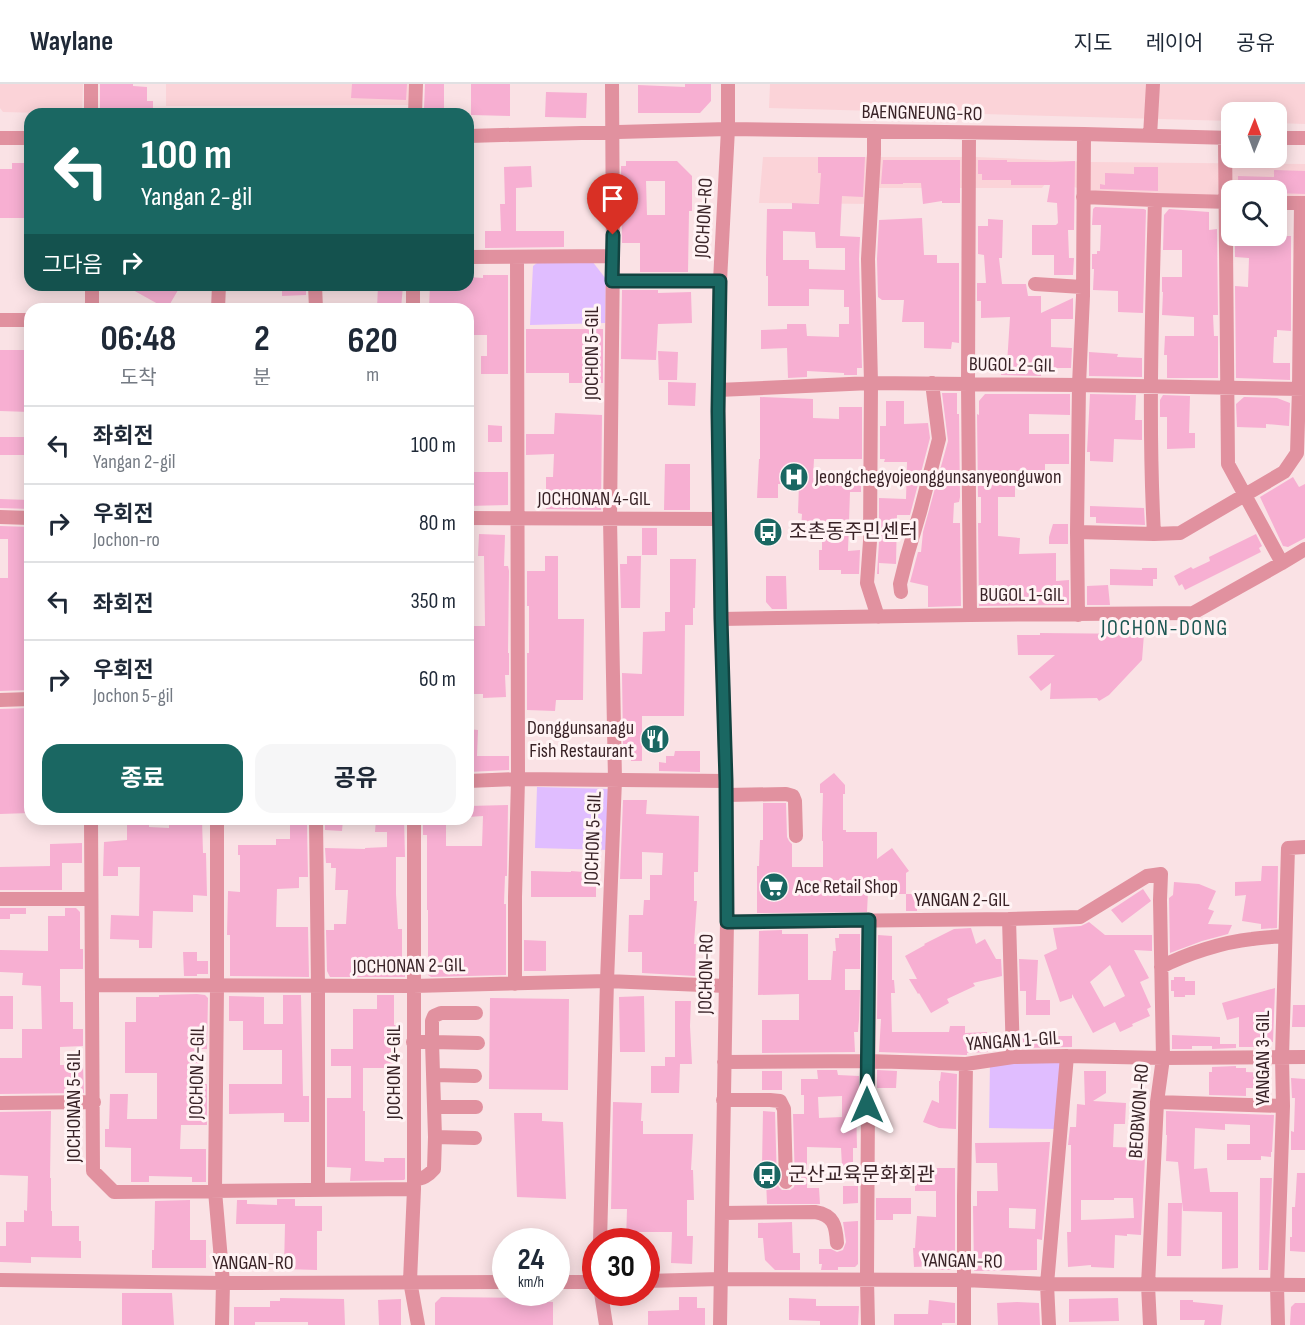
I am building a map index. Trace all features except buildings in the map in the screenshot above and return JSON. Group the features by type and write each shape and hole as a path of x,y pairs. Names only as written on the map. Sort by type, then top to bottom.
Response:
{"street":[{"path":"91,84 91,108"},
{"path":"415,108 416,84"},
{"path":"612,84 612,132"},
{"name":"JOCHON-RO","path":"720,1325 727,922 718,390 728,84"},
{"path":"1150,136 1153,84"},
{"name":"BAENGNEUNG-RO","path":"474,136 728,129 1221,138"},
{"name":"JOCHON 5-GIL","path":"600,1228 615,780 610,519 612,132"},
{"path":"873,132 874,154 868,259 872,383 870,541 867,583 878,617"},
{"path":"969,133 970,615"},
{"path":"1078,615 1077,532 1084,134"},
{"path":"0,138 24,138"},
{"path":"1287,138 1305,138"},
{"path":"1083,197 1221,202"},
{"path":"1154,534 1150,386 1155,200"},
{"path":"1077,532 1180,533 1284,472 1297,453 1302,389 1303,203 1287,203"},
{"path":"1229,246 1228,464 1282,563"},
{"path":"474,257 613,256"},
{"path":"515,984 518,779 517,257"},
{"path":"612,281 720,281"},
{"path":"1035,284 1082,287"},
{"path":"0,320 24,320"},
{"name":"BUGOL 2-GIL","path":"718,390 872,383 1302,389"},
{"path":"901,592 900,584 939,439 932,383"},
{"path":"0,517 24,518"},
{"name":"JOCHONAN 4-GIL","path":"474,518 720,519"},
{"name":"BUGOL 1-GIL","path":"721,619 1193,613 1305,549"},
{"path":"0,700 24,699"},
{"path":"474,781 615,780 726,788 793,796 796,836"},
{"name":"JOCHONAN 5-GIL","path":"91,825 93,1171 114,1192 318,1190 414,1184"},
{"name":"JOCHON 2-GIL","path":"217,825 215,1191 223,1283 222,1325"},
{"path":"316,825 318,1190"},
{"name":"JOCHON 4-GIL","path":"414,825 414,1184 411,1281 418,1325"},
{"name":"YANGAN 3-GIL","path":"1277,1285 1288,848 1305,847"},
{"name":"YANGAN 2-GIL","path":"727,922 1080,917 1147,876 1161,874 1160,900"},
{"path":"0,899 91,899"},
{"name":"BEOBWON-RO","path":"1150,1325 1148,1285 1157,1102 1162,1058 1160,900"},
{"path":"1009,919 1013,1057"},
{"path":"868,1325 869,920"},
{"path":"1161,967 1179,958 1216,947 1250,939 1285,936"},
{"name":"JOCHONAN 2-GIL","path":"92,985 413,986 607,981 726,986"},
{"path":"414,1184 434,1169 432,1021 434,1016 441,1013 476,1013"},
{"path":"413,1042 478,1043"},
{"path":"1049,1325 1047,1284 1067,1056"},
{"name":"YANGAN 1-GIL","path":"724,1062 867,1061 966,1064 1013,1057 1305,1057"},
{"path":"964,1325 966,1064"},
{"path":"434,1075 475,1076"},
{"path":"723,1100 780,1101 783,1109 786,1182"},
{"path":"0,1104 94,1102"},
{"path":"1157,1102 1282,1106"},
{"path":"434,1107 476,1107"},
{"path":"435,1137 475,1138"},
{"path":"722,1214 815,1212 824,1214 832,1219 837,1232 837,1244"},
{"name":"YANGAN-RO","path":"660,1281 867,1279 1047,1284 1305,1285"},
{"name":"YANGAN-RO","path":"0,1280 223,1283 492,1281"},
{"path":"1277,1285 1278,1325"},
{"path":"603,1306 606,1325"}],"shaded area":[{"path":"0,84 83,84 82,108 24,108 24,113 3,112 0,108"},
{"path":"166,84 421,84 421,105 166,106"},
{"path":"770,84 1305,84 1305,124 1287,123 1287,102 1221,102 1221,121 769,108"},
{"path":"763,157 976,157 1092,162 1221,163 1221,168 1287,168 1287,164 1305,164 1305,199 1287,198 1287,180 1221,180 1221,197 1090,192 1049,179 1042,188 877,188 877,204 759,203"},
{"path":"541,260 592,261 606,279 605,323 530,325 533,266"},
{"path":"537,787 612,789 610,850 535,848"},
{"path":"990,1061 1061,1062 1060,1129 989,1128"}],"place":[{"name":"Jeongchegyojeonggunsanyeonguwon","path":"794,477"},
{"name":"조촌동주민센터","path":"768,532"},
{"name":"Donggunsanagu Fish Restaurant","path":"655,739"},
{"name":"Ace Retail Shop","path":"774,887"},
{"name":"군산교육문화회관","path":"767,1175"}],"district":[{"name":"JOCHON-DONG","path":"1165,628"}],"route":[{"path":"613,235 612,281 720,281 718,411 727,922 869,920 867,1105"}]}
